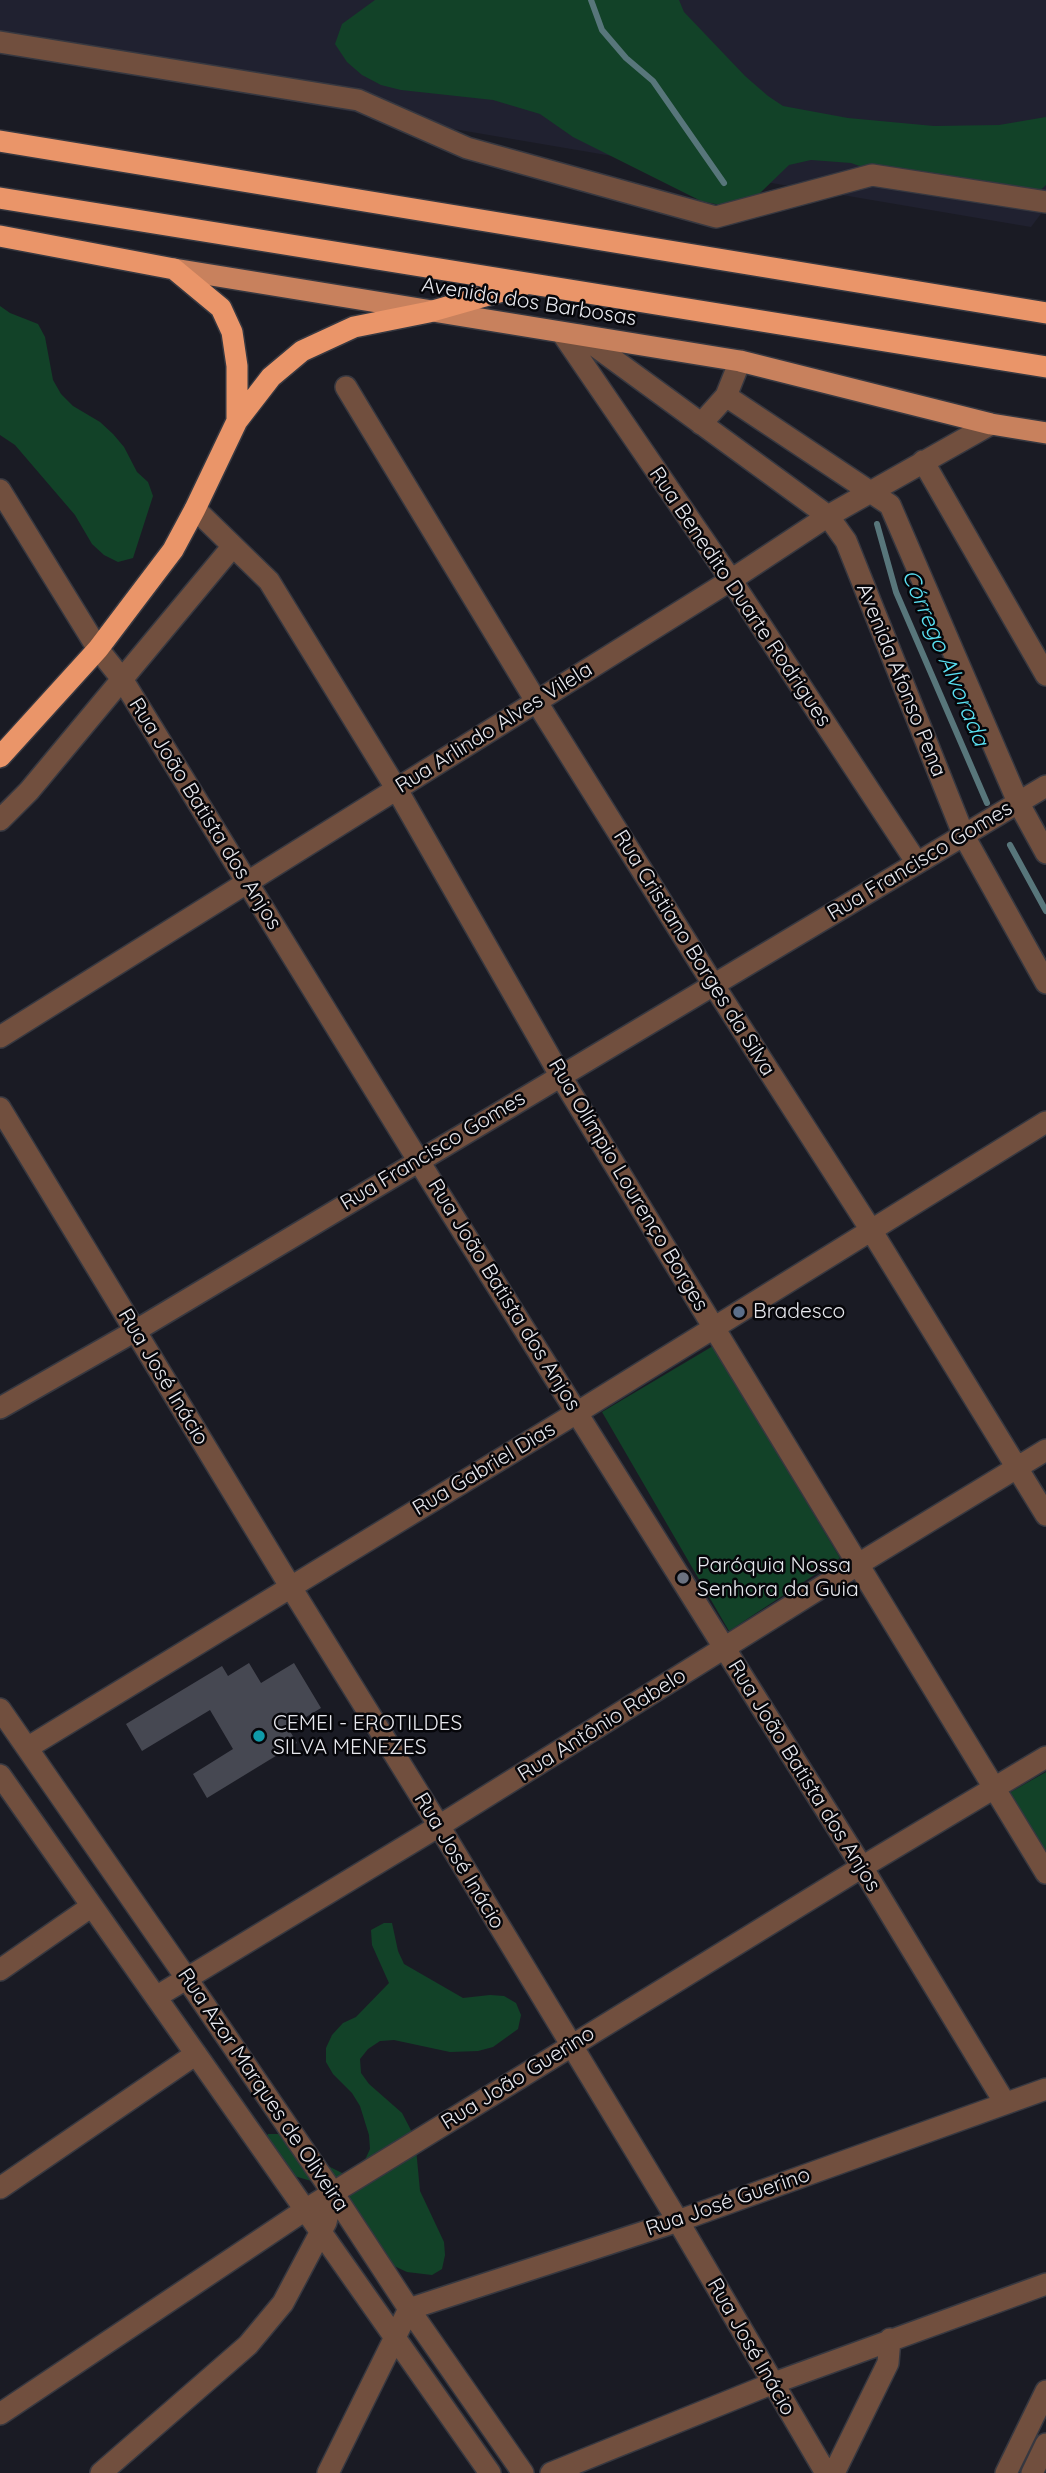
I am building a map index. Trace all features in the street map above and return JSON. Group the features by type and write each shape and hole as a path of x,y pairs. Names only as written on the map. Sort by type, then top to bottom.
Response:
{"highway":[{"path":"0,141 1046,313"},
{"path":"0,198 1046,367"},
{"path":"0,227 38,243"},
{"name":"Avenida dos Barbosas","path":"0,236 174,269"},
{"path":"174,269 221,308 233,332 237,366 237,421"},
{"path":"0,757 98,649 173,550 237,421 271,377 302,351 354,327 429,312 532,283"}],"main road":[{"name":"Avenida dos Barbosas","path":"174,269 740,361 991,424 1046,433"}],"street":[{"path":"0,42 358,100 467,148 716,217 872,175 1046,202"},
{"name":"Avenida Afonso Pena","path":"571,334 828,516 846,541 964,836 1046,984"},
{"name":"Rua Benedito Duarte Rodrigues","path":"571,334 916,863"},
{"path":"701,424 726,396 740,361"},
{"name":"Rua Cristiano Borges da Silva","path":"345,387 536,701 871,1230 1046,1515"},
{"path":"726,396 890,505 1018,802 1046,853"},
{"name":"Rua Arlindo Alves Vilela","path":"0,1037 731,580 828,516 991,424"},
{"path":"923,461 1046,675"},
{"name":"Rua João Batista dos Anjos","path":"0,490 98,649 122,679 418,1160 862,1867 1005,2103"},
{"name":"Rua Olímpio Lourenço Borges","path":"195,509 269,581 396,788 560,1075 1046,1873"},
{"path":"0,820 29,790 233,546"},
{"name":"Rua Francisco Gomes","path":"0,1408 135,1331 1046,786"},
{"name":"Rua José Inácio","path":"0,1108 439,1826 678,2221 771,2384 826,2473"},
{"name":"Rua Gabriel Dias","path":"27,1748 578,1412 1046,1122"},
{"name":"Rua Antônio Rabelo","path":"156,1997 439,1826 1046,1450"},
{"name":"Rua Azor Marques de Oliveira","path":"0,1709 523,2473"},
{"name":"Rua João Guerino","path":"0,2414 333,2193 862,1867 1046,1757"},
{"name":"Rua Azor Marques de Oliveira","path":"0,1774 490,2473"},
{"path":"33,1822 65,1803"},
{"path":"0,1970 92,1906"},
{"path":"0,2188 196,2054"},
{"name":"Rua José Guerino","path":"409,2309 678,2221 1046,2089"},
{"path":"101,2473 248,2345 283,2303 321,2233 330,2211 333,2193"},
{"path":"551,2473 771,2384 1046,2284"},
{"path":"328,2473 409,2309"},
{"path":"834,2473 888,2363 890,2339"},
{"path":"1006,2473 1046,2391"},
{"path":"1032,2473 1046,2444"}],"shaded area":[{"path":"0,0 1046,0 1046,207 1031,227 0,52"}],"green space":[{"path":"375,0 679,0 684,12 745,76 783,106 848,118 934,126 999,125 1046,117 1046,185 1035,195 891,177 851,163 811,160 789,165 760,193 740,204 720,205 701,201 573,137 540,114 493,100 401,90 381,85 362,75 347,62 335,44 342,24"},
{"path":"0,306 38,324 45,337 53,380 61,394 73,406 100,422 113,434 124,447 137,472 148,482 153,496 133,558 118,562 104,555 92,544 75,515 15,445 0,435"},
{"path":"713,1346 840,1558 729,1631 602,1412"},
{"path":"1046,1772 1046,1853 1009,1793"},
{"path":"384,1923 392,1923 398,1951 404,1964 463,1998 504,1996 516,2003 521,2015 518,2029 493,2047 478,2051 450,2052 394,2040 380,2041 360,2059 361,2073 369,2084 402,2113 415,2138 420,2191 444,2242 442,2269 432,2275 407,2272 379,2259 315,2182 273,2170 260,2149 268,2134 283,2134 296,2139 328,2166 342,2173 355,2173 364,2162 370,2149 369,2135 360,2106 352,2093 333,2074 326,2062 326,2048 332,2035 343,2023 356,2017 389,1983 372,1945 371,1930"}],"building":[{"name":"CEMEI - EROTILDES SILVA MENEZES","path":"249,1663 261,1683 294,1663 321,1708 288,1728 297,1743 207,1798 193,1774 233,1749 210,1710 142,1751 126,1724 222,1666 228,1676"}],"waterway":[{"name":"Córrego Alvorada","path":"591,0 602,30 626,58 653,81 724,183"},
{"name":"Córrego Alvorada","path":"877,524 896,592 987,803"},
{"name":"Córrego Alvorada","path":"1010,845 1046,911"}],"place":[{"name":"Bradesco","path":"739,1312"},
{"name":"Paróquia Nossa Senhora da Guia","path":"683,1578"},
{"name":"CEMEI - EROTILDES SILVA MENEZES","path":"259,1736"}]}
